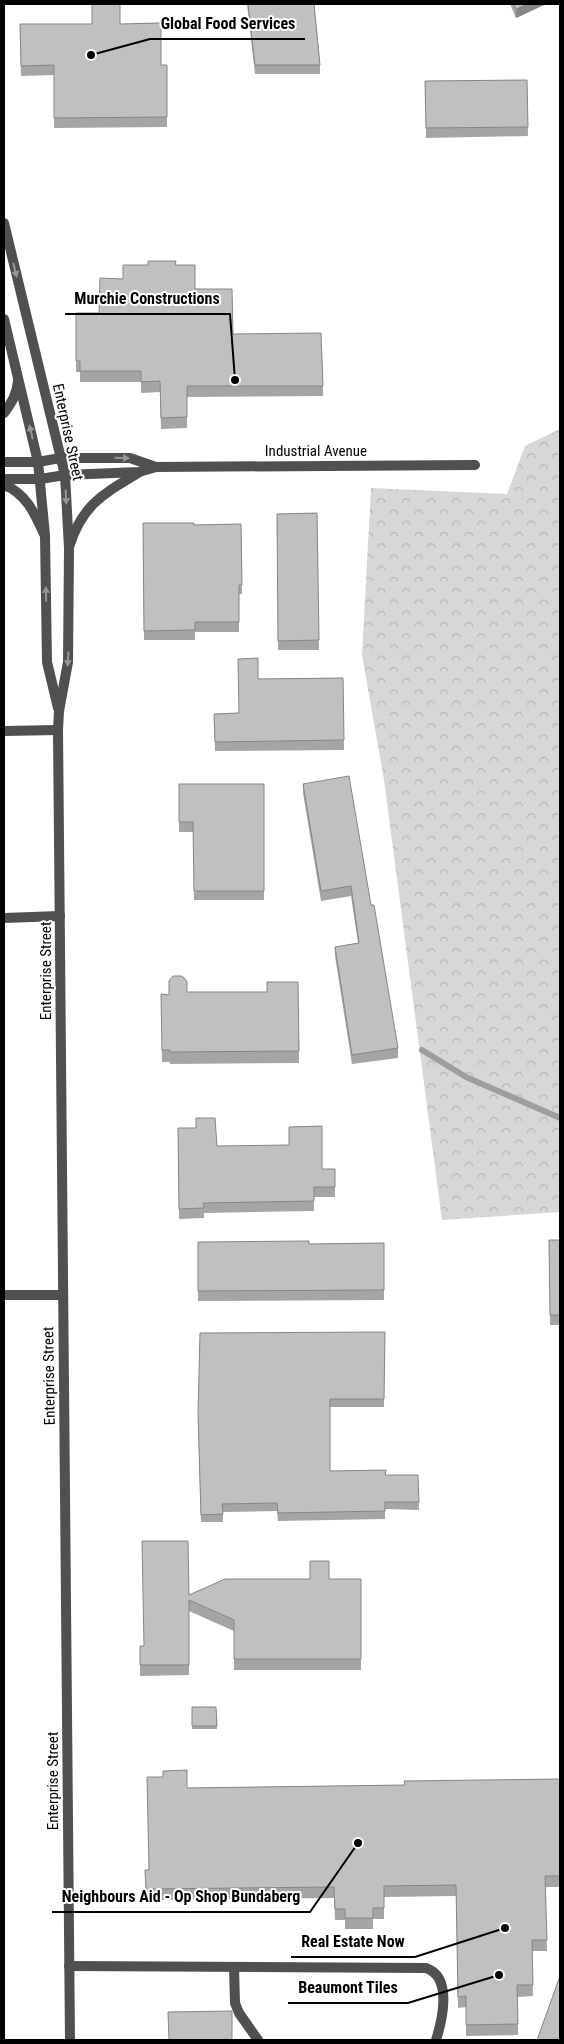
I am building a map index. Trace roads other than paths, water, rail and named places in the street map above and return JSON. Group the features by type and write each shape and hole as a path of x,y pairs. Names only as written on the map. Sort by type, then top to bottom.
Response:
{"street":[{"name":"Enterprise Street","path":"4,223 65,475 69,548 68,662 59,711 58,730 70,2040"},
{"name":"Enterprise Street","path":"4,319 38,462 45,535 47,662 59,711"},
{"path":"4,413 14,400 18,380"},
{"name":"Industrial Avenue","path":"4,462 38,462 60,458 130,458 156,467"},
{"name":"Industrial Avenue","path":"4,479 40,479 65,475 139,472 156,467 475,465"},
{"path":"69,548 75,528 91,505 101,495 139,472"},
{"path":"4,485 10,487 21,496 33,510 45,535"},
{"path":"4,731 58,730"},
{"path":"4,918 60,916"},
{"path":"4,1295 63,1295"},
{"path":"69,1966 426,1968 435,1973 442,1982 442,2019 436,2040"},
{"path":"234,1967 235,2003 239,2014 258,2040"}],"waterway":[{"path":"422,1050 466,1077 560,1118"}],"place":[{"name":"Global Food Services","path":"91,55"},
{"name":"Murchie Constructions","path":"235,380"},
{"name":"Neighbours Aid - Op Shop Bundaberg","path":"358,1843"},
{"name":"Real Estate Now","path":"505,1928"},
{"name":"Beaumont Tiles","path":"499,1975"}]}
